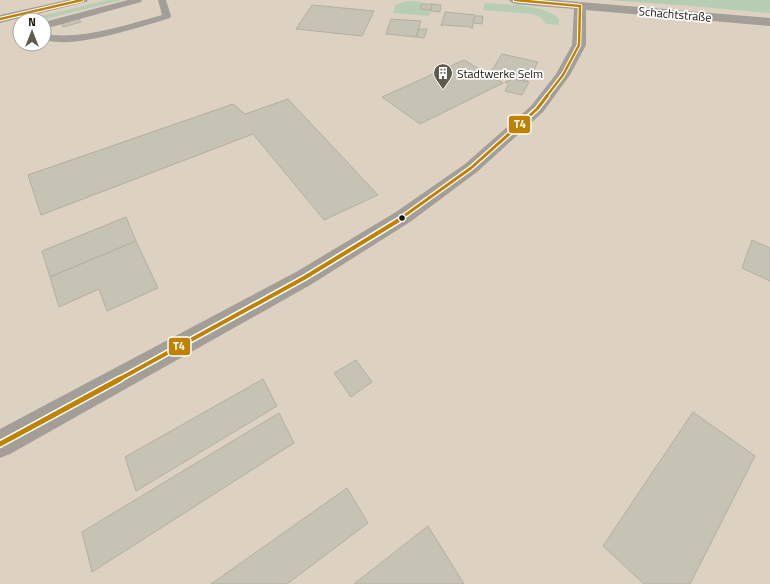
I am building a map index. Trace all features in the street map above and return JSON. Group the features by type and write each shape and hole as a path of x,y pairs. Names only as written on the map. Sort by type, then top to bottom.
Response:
{"street":[{"path":"0,19 82,0"},
{"name":"Schachtstraße","path":"515,0 770,22"},
{"path":"0,444 304,278 403,217 471,168 537,109 563,75 579,45 580,6"}],"lane":[{"path":"52,22 138,0"},
{"path":"52,38 64,40 93,36 167,16 162,0"}],"shaded area":[{"path":"0,0 770,0 770,584 0,584"}],"green space":[{"path":"108,0 122,0 52,17 52,13"},
{"path":"608,0 678,0 679,5"},
{"path":"678,0 770,0 770,13 679,5"},
{"path":"408,1 422,2 421,9 431,10 429,16 393,13 395,5"},
{"path":"485,3 525,6 545,10 559,19 559,25 546,24 540,17 532,14 483,10"}],"building":[{"path":"422,4 432,4 431,10 420,9"},
{"path":"432,4 441,5 440,12 431,11"},
{"path":"312,5 374,11 362,36 296,29"},
{"path":"445,12 475,15 472,29 471,27 441,26"},
{"path":"475,16 483,16 482,24 473,23"},
{"path":"78,18 81,22 63,27 61,24"},
{"path":"391,19 421,21 416,37 386,34"},
{"path":"419,29 427,29 424,38 416,37"},
{"path":"502,54 538,62 527,82 490,73"},
{"name":"Stadtwerke Selm","path":"464,60 503,83 420,124 382,97"},
{"path":"512,79 529,82 522,95 505,91 509,84 505,82"},
{"path":"288,99 378,195 324,220 253,134 41,215 28,175 233,104 245,114"},
{"path":"126,217 136,241 50,277 42,251"},
{"path":"752,240 770,248 770,281 742,268"},
{"path":"136,241 158,288 107,311 99,289 59,307 50,277"},
{"path":"356,360 372,382 351,397 334,373"},
{"path":"263,379 277,406 136,491 125,457"},
{"path":"693,412 755,456 690,584 644,584 603,546"},
{"path":"279,413 294,443 92,572 82,532"},
{"path":"347,488 368,523 287,584 211,584"},
{"path":"428,526 464,584 354,584"}],"transit line":[{"name":"T4","path":"0,19 82,0"},
{"name":"T4","path":"0,444 304,278 403,217 471,168 537,109 563,75 579,45 580,6 515,0"}],"place":[{"name":"Stadtwerke Selm","path":"443,90"}]}
